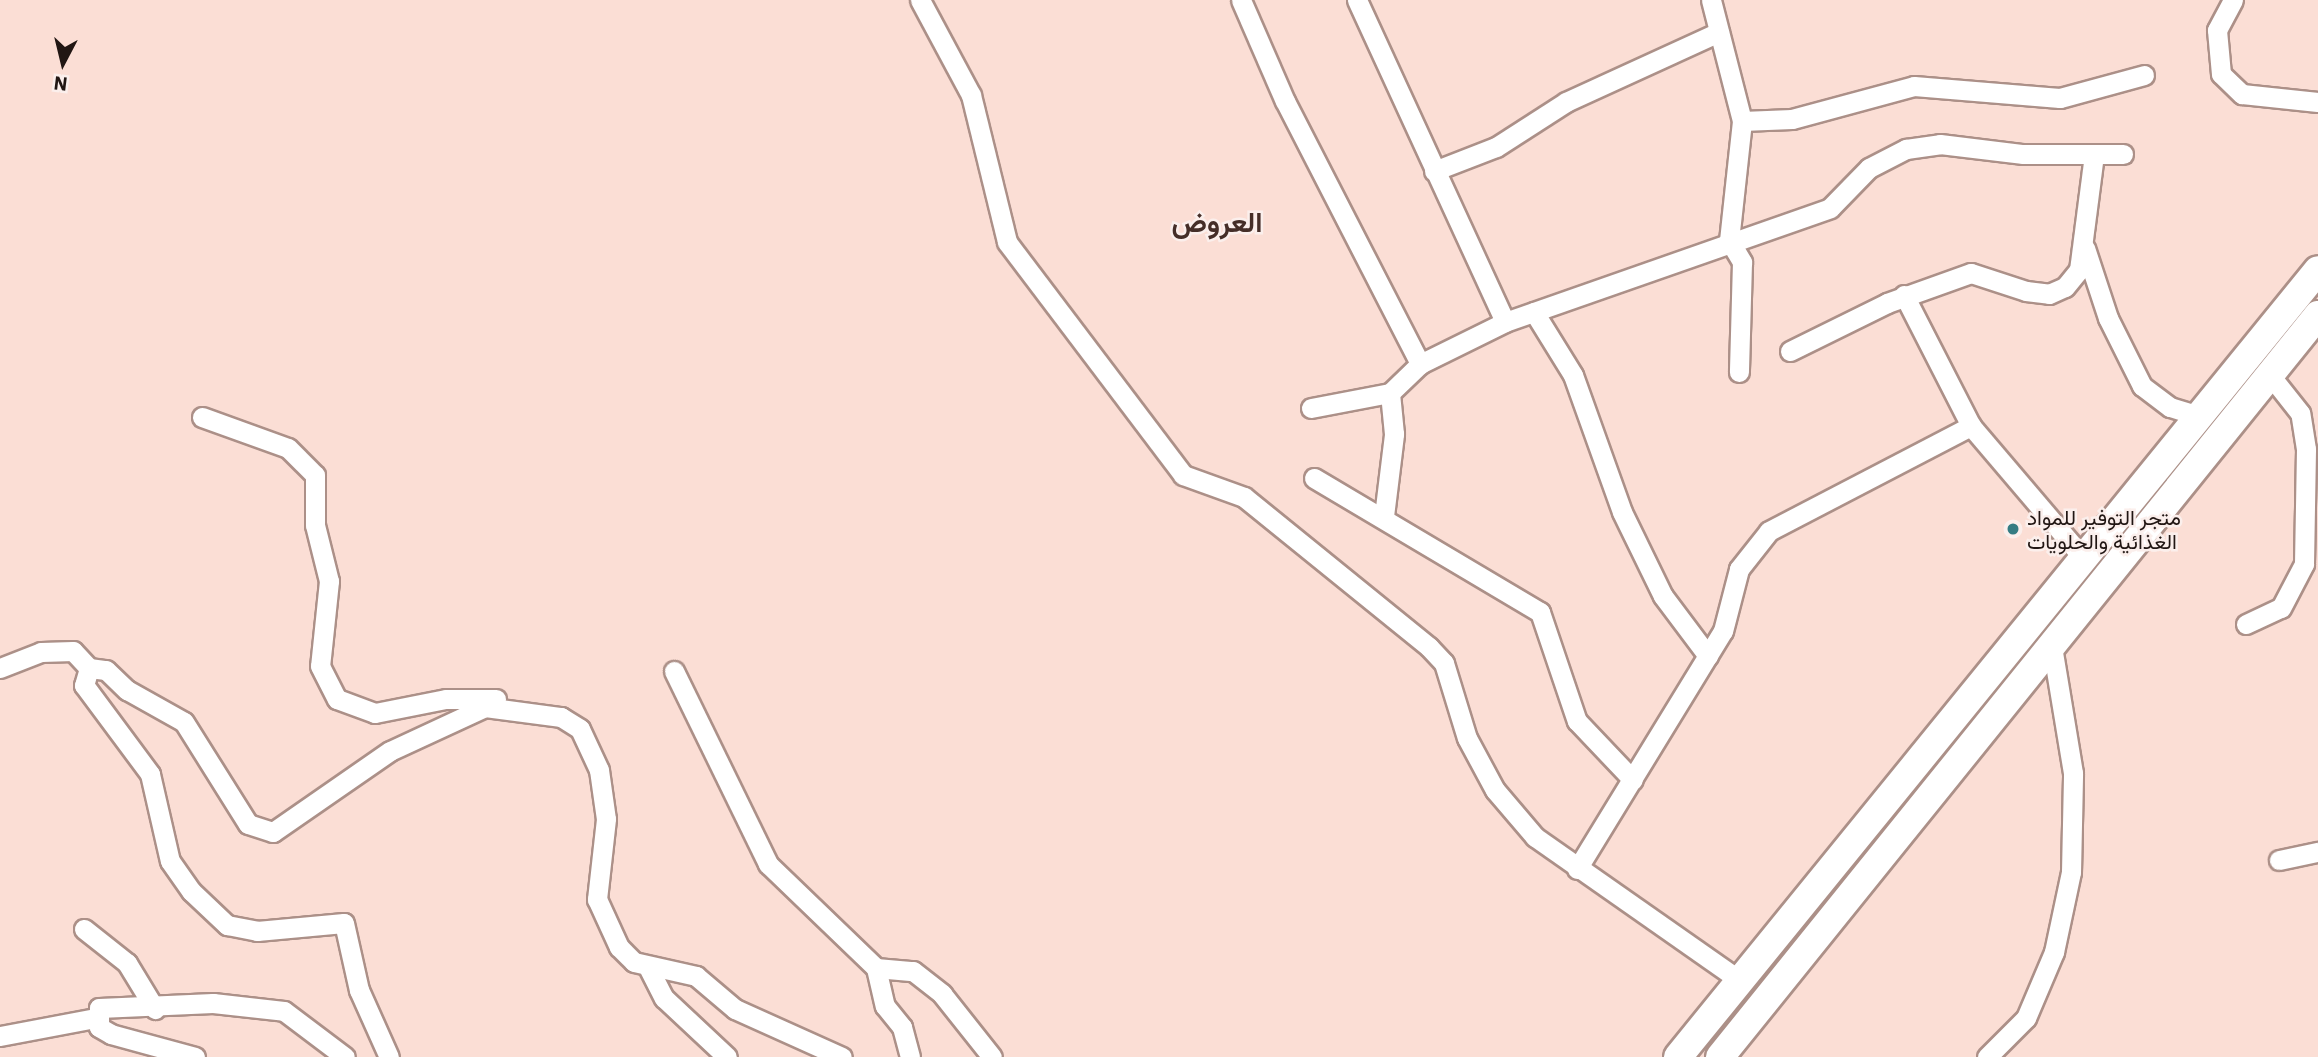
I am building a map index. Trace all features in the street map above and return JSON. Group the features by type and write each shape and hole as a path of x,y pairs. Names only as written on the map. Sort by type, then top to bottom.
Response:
{"main road":[{"path":"1678,1057 2318,270"},
{"path":"1720,1057 2318,315"},
{"path":"2009,651 2033,670"}],"street":[{"path":"920,0 971,95 995,211 1015,253 1183,475 1244,497 1437,655 1466,738 1495,790 1535,837 1739,980"},
{"path":"1241,0 1420,364"},
{"path":"1357,0 1505,323"},
{"path":"1712,0 1742,121 1729,240 1742,262 1739,372"},
{"path":"2233,0 2217,30 2221,74 2242,94 2318,102"},
{"path":"1434,171 1496,147 1566,102 1719,32"},
{"path":"1742,121 1792,119 1914,86 2060,98 2144,75"},
{"path":"1311,408 1390,393 1420,364 1505,323 1729,240 1830,208 1869,168 1906,149 1940,144 2094,155 2123,154"},
{"path":"1790,351 1904,295 1971,273 2049,294 2079,270 2094,155"},
{"path":"2082,238 2108,318 2142,386 2169,407 2200,416"},
{"path":"1904,295 1971,426 2084,559"},
{"path":"1534,312 1573,375 1622,512 1663,596 1708,656"},
{"path":"2246,624 2281,608 2304,564 2306,449 2300,413 2270,375"},
{"path":"1384,516 1394,434 1390,393"},
{"path":"202,417 288,448 315,475 316,525 329,581 320,666 337,699 375,713 446,699 491,697 505,705 561,717 580,729 605,799 597,899 619,947 648,967 696,976 735,1009 842,1057"},
{"path":"1577,869 1723,631 1739,569 1769,531 1971,426"},
{"path":"1314,478 1384,516 1541,612 1577,721 1633,780"},
{"path":"1987,1057 2026,1018 2054,952 2071,872 2073,773 2052,646"},
{"path":"0,668 41,652 74,651 89,668 106,670 127,690 184,722 248,824 273,832 390,751 485,707 505,705"},
{"path":"89,668 84,685 150,774 170,861 191,891 227,925 257,931 344,923 359,990 389,1057"},
{"path":"674,671 768,864 876,968 885,1006 902,1027 910,1057"},
{"path":"2279,860 2318,852"},
{"path":"84,929 127,963 155,1009"},
{"path":"648,967 664,998 727,1057"},
{"path":"876,968 913,971 942,994 992,1057"},
{"path":"0,1036 95,1018 110,1004 155,1009 213,1003 284,1011 345,1057"},
{"path":"95,1018 111,1034 195,1057"}],"place":[{"name":"متجر التوفير للمواد الغذائية والحلويات","path":"2013,529"}],"district":[{"name":"العروض","path":"1217,222"}]}
